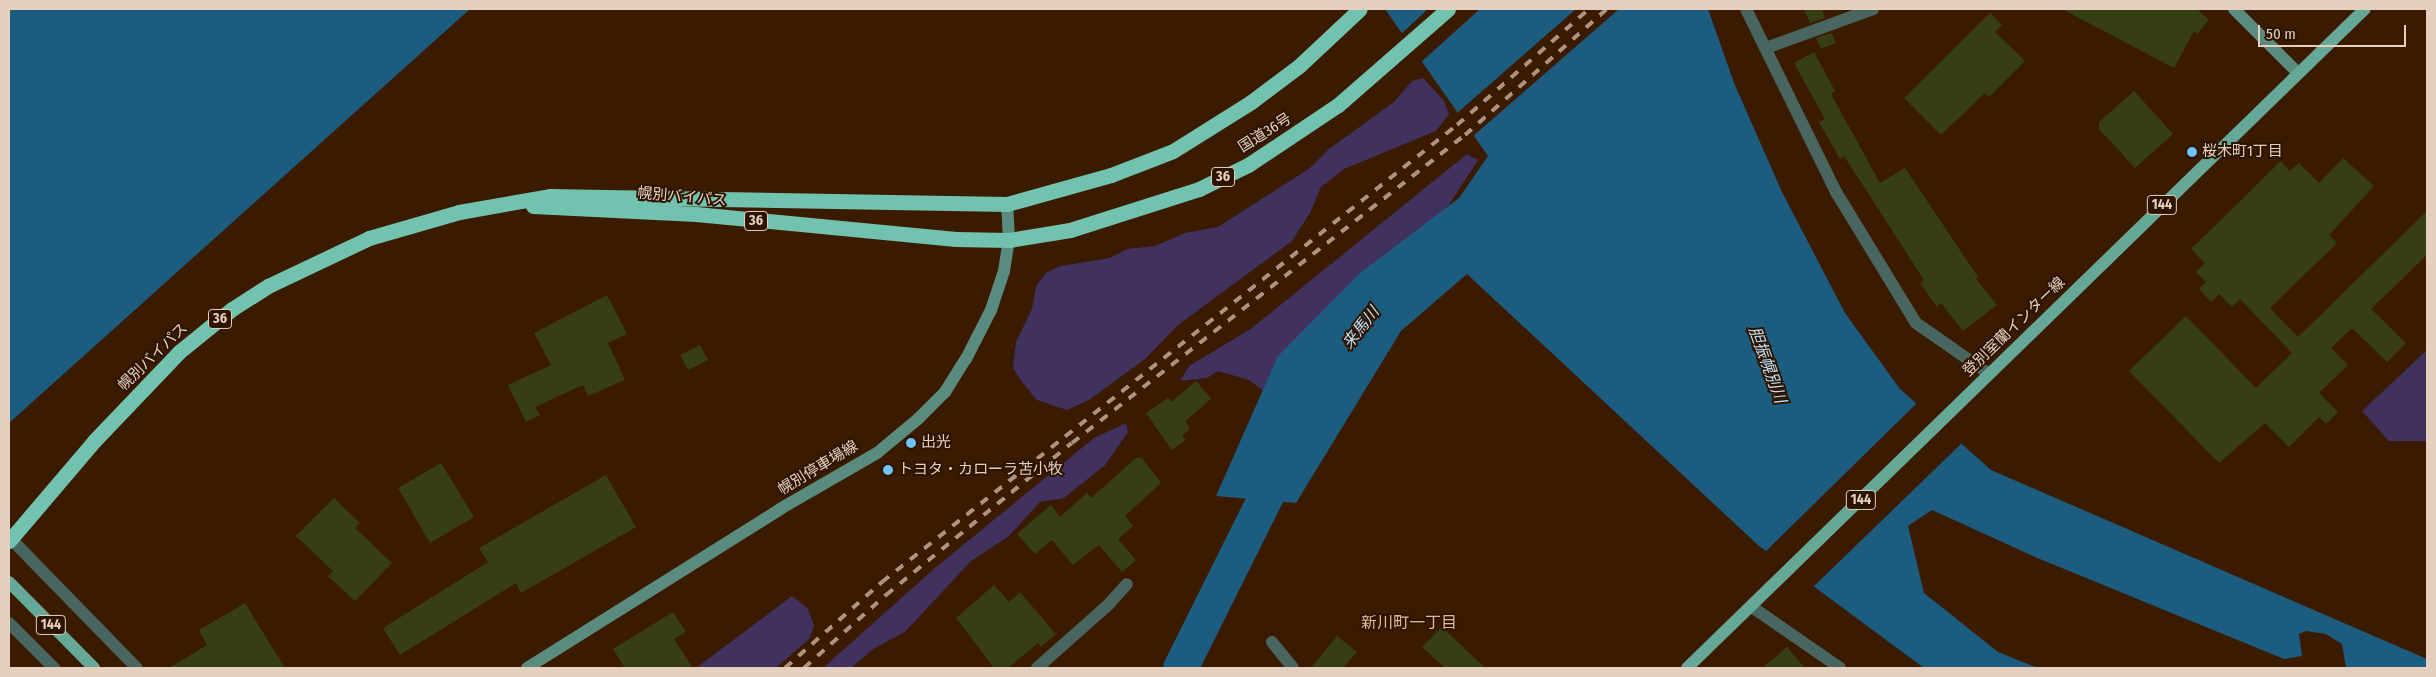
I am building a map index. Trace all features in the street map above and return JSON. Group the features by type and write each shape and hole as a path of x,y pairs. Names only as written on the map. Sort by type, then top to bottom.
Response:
{"highway":[{"name":"国道36号","path":"1009,240 1070,230 1146,208 1200,189 1248,165 1338,105 1448,9"},
{"name":"36","path":"1007,204 1094,181 1173,151 1251,102 1299,66 1359,10"},
{"name":"幌別バイパス","path":"10,540 94,441 179,352 232,310 311,262 368,238 414,222 550,196 593,195 958,205 1007,204"},
{"name":"幌別バイパス","path":"502,206 696,214 841,229 1009,240"}],"main road":[{"path":"2234,9 2298,73"},
{"name":"登別室蘭インター線","path":"1686,668 1762,598 1960,402 2365,9"},
{"name":"幌別停車場線","path":"527,668 789,504 877,453 918,419 945,392 966,359 991,310 1004,271 1009,240 1007,204"},
{"name":"144","path":"9,582 94,668"}],"street":[{"path":"1746,9 1836,192 1916,323 1989,374"},
{"path":"1766,48 1873,9"},
{"path":"10,540 137,668"},
{"path":"1037,668 1108,605 1127,584"},
{"path":"1752,607 1840,668"},
{"path":"9,623 54,668"},
{"path":"1272,642 1293,668"}],"shaded area":[{"path":"1423,78 1444,101 1449,114 1436,131 1344,169 1321,187 1310,213 1292,241 1178,325 1145,359 1089,400 1067,410 1037,400 1022,382 1013,368 1016,342 1032,309 1036,286 1046,273 1060,266 1110,258 1127,249 1155,246 1185,233 1218,227 1310,168 1329,149 1394,102 1412,81"},
{"path":"1467,154 1478,160 1434,228 1269,395 1249,380 1218,371 1207,378 1180,381 1189,366 1252,328"},
{"path":"2427,350 2427,441 2389,441 2362,411"},
{"path":"1126,423 1128,432 1105,465 1064,498 1040,502 1009,536 971,561 905,632 873,649 851,668 823,668 935,568 1094,438"},
{"path":"792,596 808,609 814,626 810,638 776,668 696,668"}],"water":[{"path":"9,9 470,9 9,423"},
{"name":"胆振幌別川","path":"1385,9 1708,9 1734,83 1782,192 1845,313 1900,389 1991,470 2427,659 2427,668 2346,668 2342,644 2326,634 2306,631 2299,634 2302,656 2284,659 2035,557 1932,510 1908,526 1924,593 1998,652 2038,668 1924,668 1759,546 1467,274 1401,331 1296,503 1216,496 1278,356 1360,273 1459,198 1488,156"}],"pier":[{"path":"1428,9 1480,9 1420,63 1400,35"},
{"path":"1576,9 1619,9 1472,137 1456,114"},
{"path":"1918,402 1963,442 1811,589 1764,553"}],"building":[{"path":"1804,9 1822,9 1825,18 1810,23"},
{"path":"2062,9 2197,9 2209,20 2197,34 2194,31 2174,68"},
{"path":"1990,13 2002,25 1995,32 2025,61 1989,97 1985,93 1941,135 1904,98"},
{"path":"1831,33 1836,43 1821,49 1816,38"},
{"path":"1814,52 1835,91 1831,94 1880,183 1905,168 1978,277 1976,279 1997,305 1963,331 1941,303 1937,307 1920,283 1924,280 1844,156 1840,159 1819,122 1825,119 1794,63"},
{"path":"2134,91 2173,134 2135,168 2099,129 2099,122"},
{"path":"2343,158 2374,186 2329,235 2337,243 2270,308 2298,337 2427,211 2427,255 2371,309 2406,343 2387,362 2352,328 2331,348 2348,365 2319,393 2338,412 2326,424 2319,417 2289,447 2265,423 2219,463 2129,371 2186,316 2256,388 2292,353 2240,299 2232,307 2219,294 2211,302 2199,289 2206,282 2196,272 2205,263 2191,249 2281,161 2290,171 2299,163 2319,183"},
{"path":"607,295 627,334 608,343 625,380 588,396 583,385 535,407 540,415 526,422 508,385 551,365 534,333"},
{"path":"700,345 708,360 688,370 680,355"},
{"path":"1196,381 1211,399 1185,421 1190,429 1182,435 1186,440 1172,450 1146,413 1168,398 1171,402"},
{"path":"1136,458 1142,458 1161,483 1125,516 1133,526 1118,539 1136,560 1122,572 1099,545 1073,565 1052,540 1035,554 1017,534 1051,505 1060,517 1087,493 1091,498"},
{"path":"441,463 474,517 430,543 398,488"},
{"path":"606,475 636,527 521,593 516,583 400,655 383,628 488,562 479,548"},
{"path":"334,498 360,523 355,528 392,563 355,601 328,576 333,571 296,536"},
{"path":"994,585 1009,602 1020,592 1056,634 1041,647 1038,643 1008,668 994,668 956,618"},
{"path":"245,603 285,668 169,668 207,645 199,630"},
{"path":"673,612 686,632 674,639 693,668 625,668 613,649"},
{"path":"1442,627 1485,668 1445,668 1422,647"},
{"path":"1337,636 1357,652 1343,668 1311,668"},
{"path":"1787,647 1805,668 1762,668"}],"waterway":[{"name":"来馬川","path":"1180,668 1285,457"}],"railway":[{"path":"785,668 882,582 1457,125 1589,9"},
{"path":"804,668 886,595 1072,443 1465,135 1607,9"}],"place":[{"name":"桜木町1丁目","path":"2192,152"},
{"name":"出光","path":"911,443"},
{"name":"トヨタ・カローラ苫小牧","path":"888,470"}],"district":[{"name":"新川町一丁目","path":"1409,623"}]}
